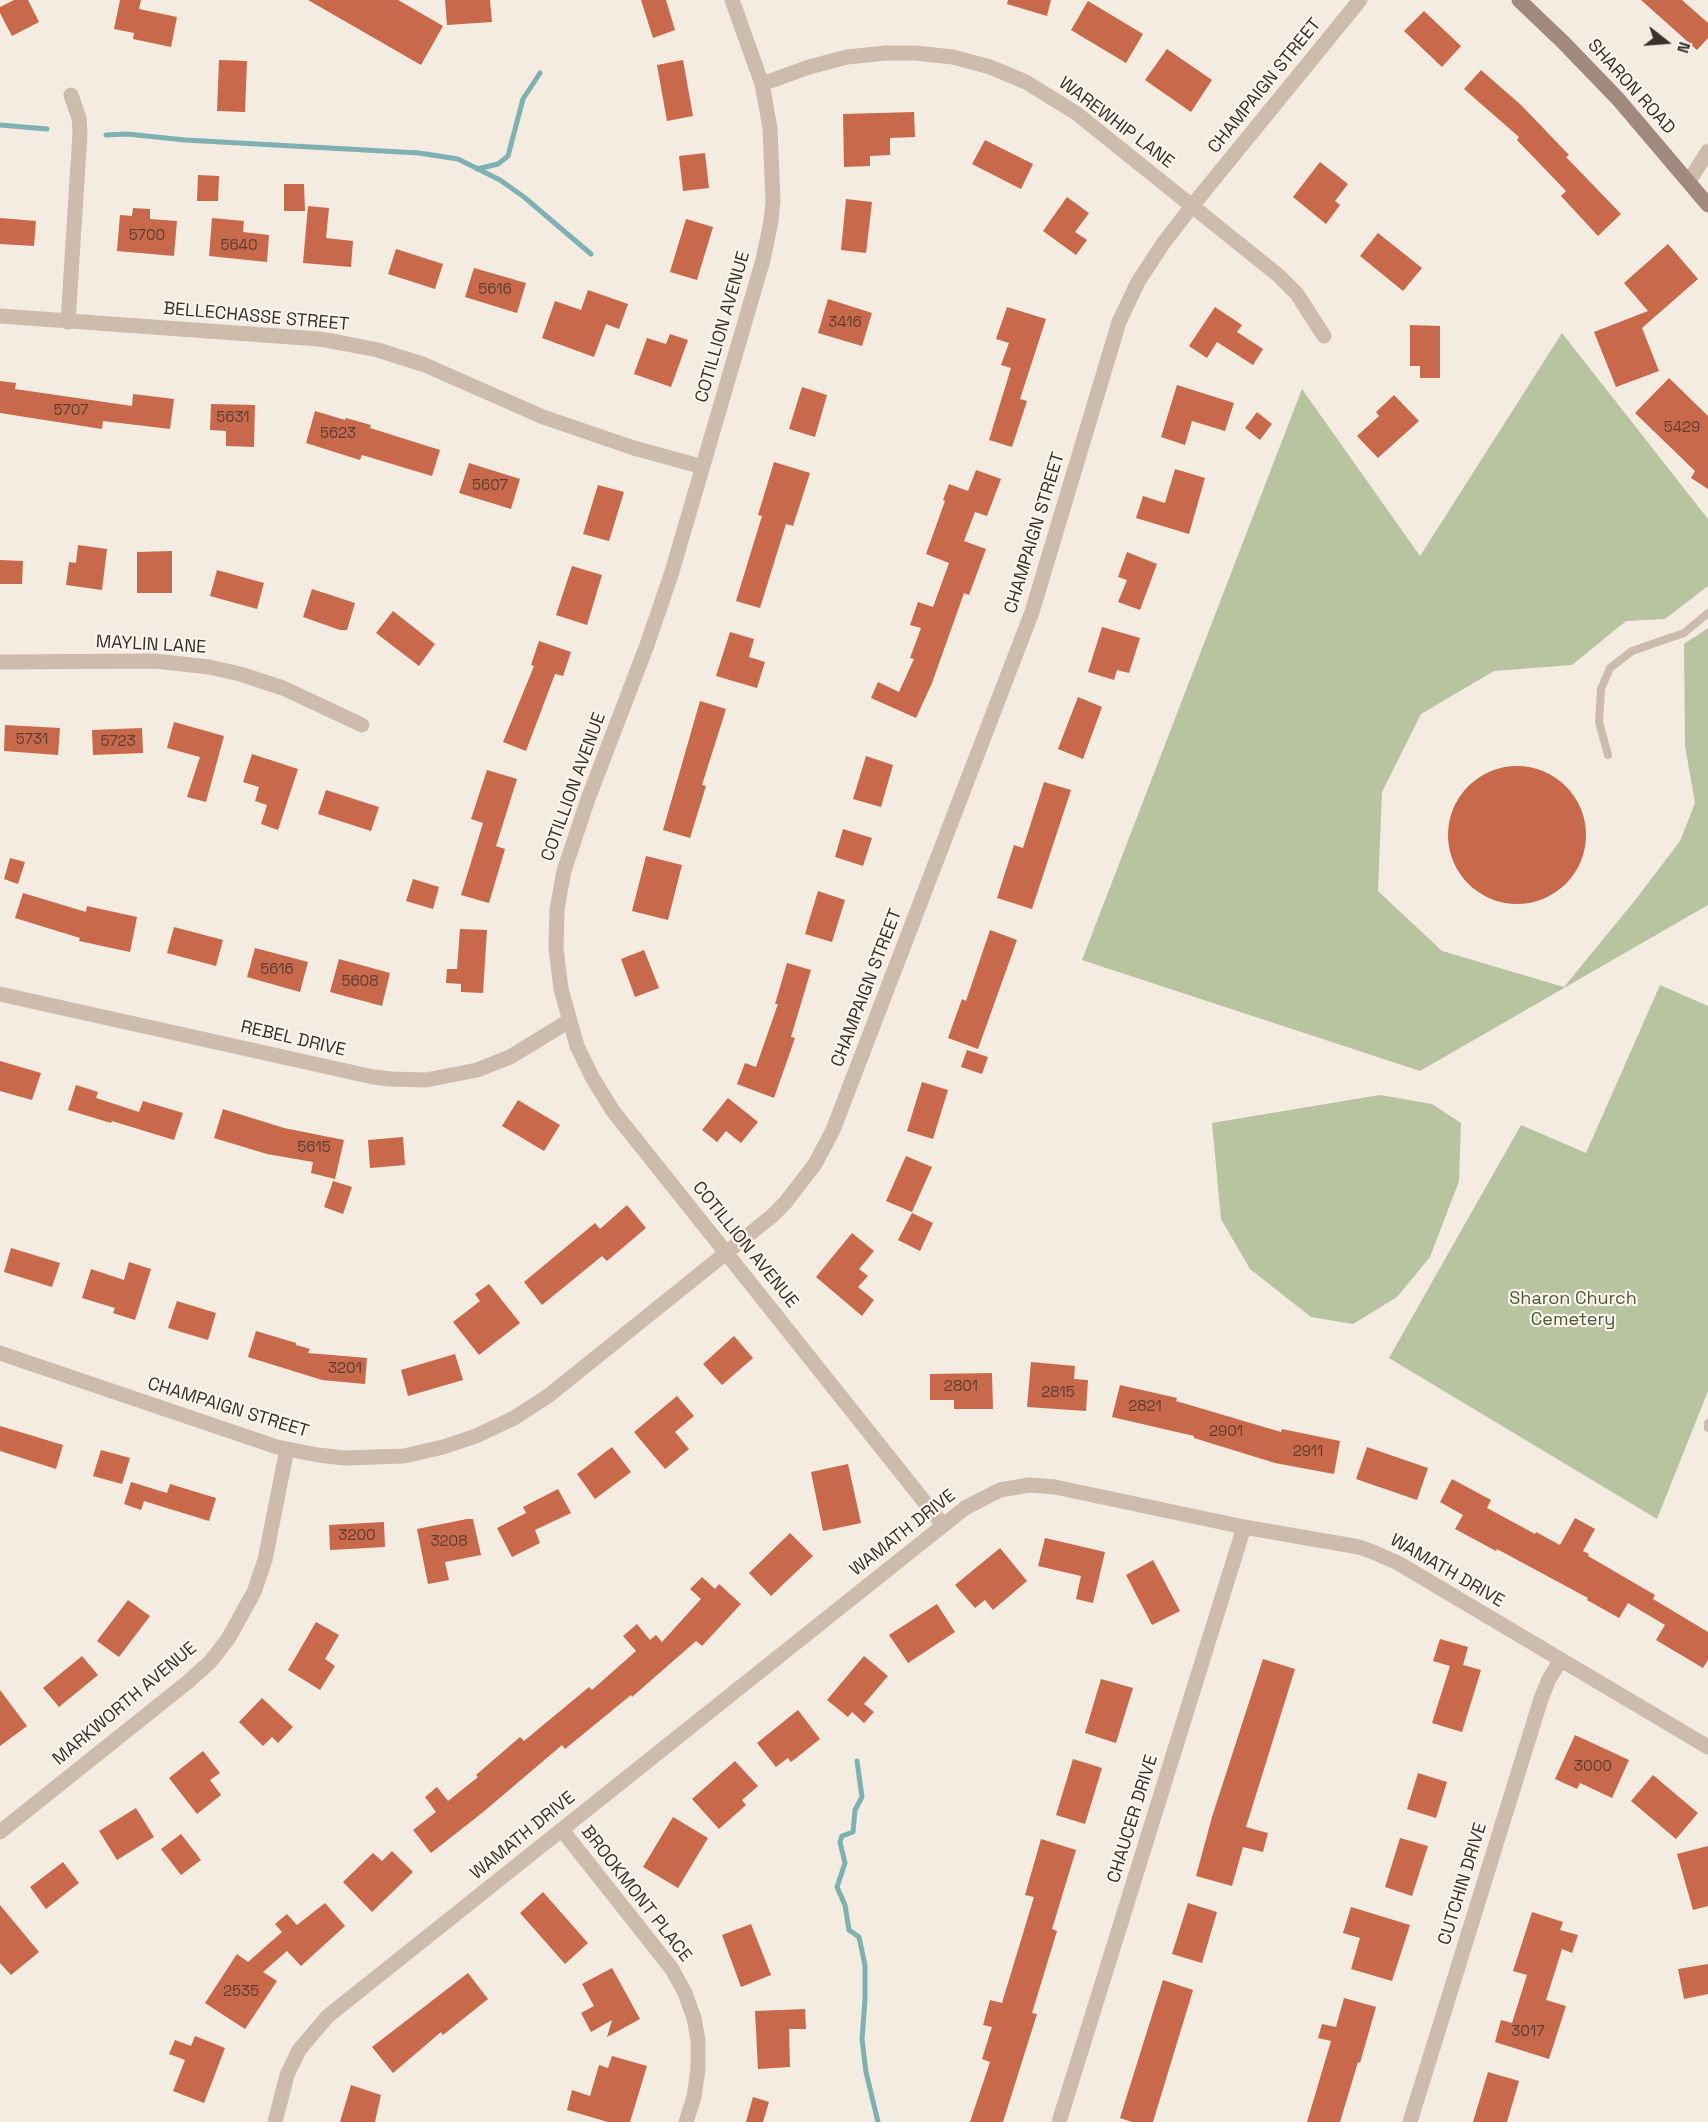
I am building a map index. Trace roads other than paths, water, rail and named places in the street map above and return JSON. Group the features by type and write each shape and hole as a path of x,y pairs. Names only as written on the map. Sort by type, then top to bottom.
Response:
{"main road":[{"name":"SHARON ROAD","path":"1519,0 1618,99 1708,205"}],"street":[{"name":"COTILLION AVENUE","path":"732,0 762,84 772,149 771,221 763,260 654,625 588,799 564,871 558,909 556,948 561,989 577,1047 613,1111 943,1525"},
{"name":"CHAMPAIGN STREET","path":"0,1353 287,1449 345,1458 384,1458 443,1448 514,1419 548,1396 785,1203 815,1164 833,1130 1032,612 1119,322 1144,273 1162,245 1360,0"},
{"name":"WAREWHIP LANE","path":"762,84 809,67 837,60 886,53 953,57 990,67 1026,82 1060,101 1278,275 1297,294 1324,336"},
{"path":"68,322 80,133 79,118 71,95"},
{"path":"1689,182 1708,151"},
{"name":"BELLECHASSE STREET","path":"0,316 319,339 378,351 425,365 543,417 576,429 703,467"},
{"name":"MAYLIN LANE","path":"0,662 155,661 209,667 240,674 282,688 362,725"},
{"name":"REBEL DRIVE","path":"0,994 373,1077 391,1079 426,1080 477,1070 518,1053 569,1021"},
{"name":"MARKWORTH AVENUE","path":"0,1832 189,1681 210,1662 228,1639 254,1592 265,1560 287,1449"},
{"name":"WAMATH DRIVE","path":"275,2122 287,2074 299,2050 328,2016 943,1525 965,1508 1000,1490 1029,1485 1055,1487 1244,1527 1359,1547 1373,1552 1398,1563 1708,1747"},
{"name":"CHAUCER DRIVE","path":"1059,2122 1244,1527"},
{"name":"CUTCHIN DRIVE","path":"1410,2122 1541,1699 1549,1679 1561,1660"},
{"name":"BROOKMONT PLACE","path":"562,1830 672,1970 685,1993 694,2018 698,2040 698,2069 694,2097 686,2122"}],"lane":[{"path":"1608,755 1599,722 1601,688 1610,668 1632,651 1684,633 1708,613"},
{"path":"1708,1423 1708,1428"}],"waterway":[{"path":"477,169 498,164 508,156 523,99 540,73"},
{"path":"0,125 47,129"},
{"path":"106,135 127,134 185,140 419,153 458,159 500,180 524,197 591,254"},
{"path":"857,1761 862,1797 855,1810 853,1832 842,1836 840,1842 845,1863 837,1887 845,1905 849,1930 859,1937 865,1965 862,2039 866,2072 878,2122"}],"park label":[{"name":"Sharon Church Cemetery","path":"1573,1309"}]}
